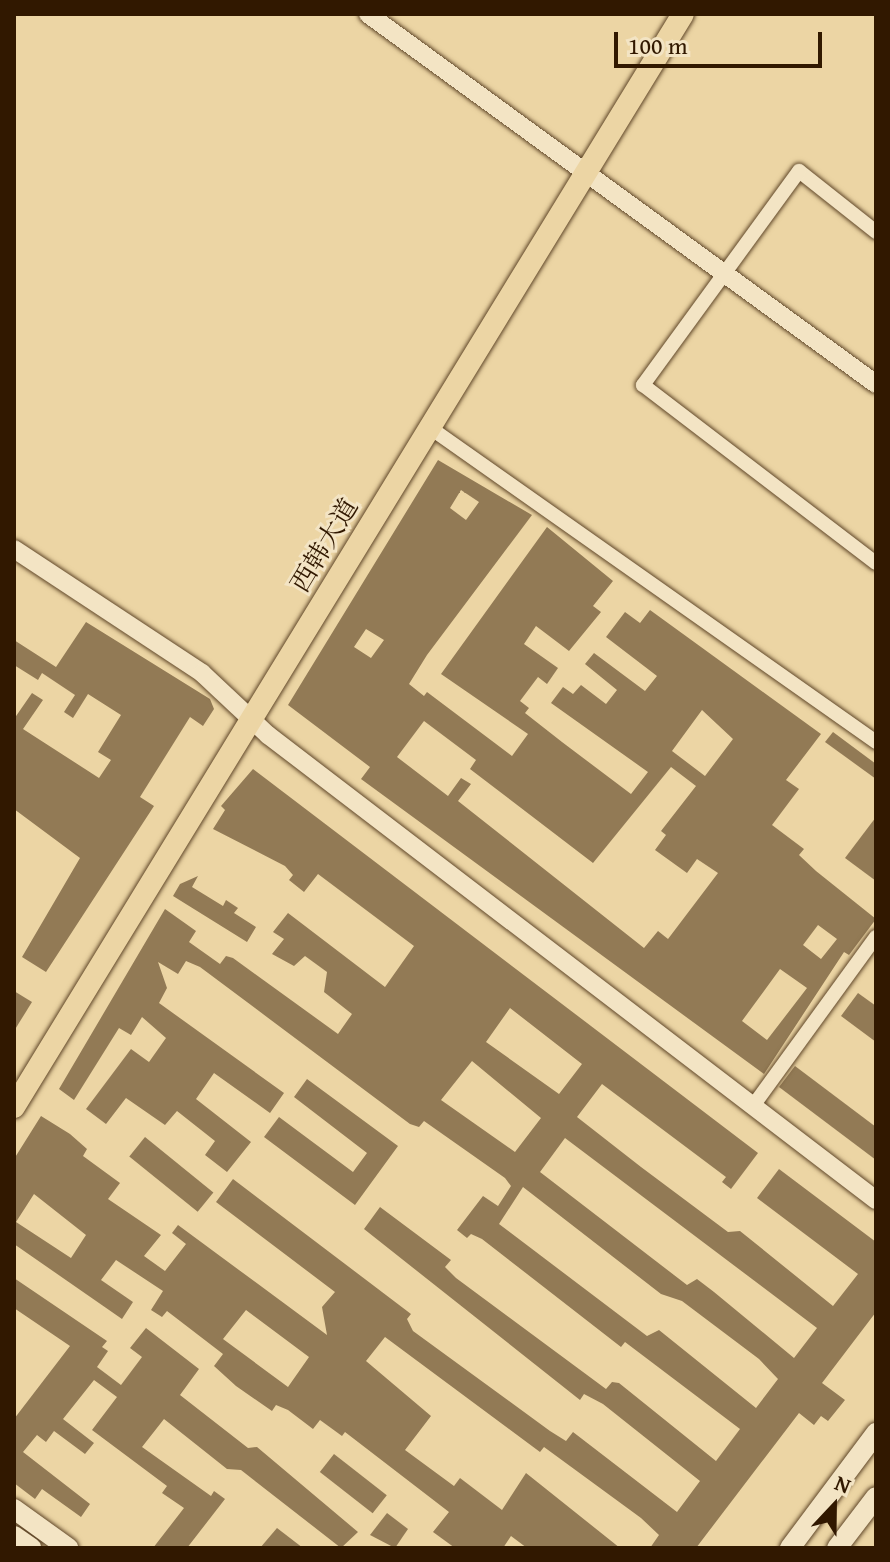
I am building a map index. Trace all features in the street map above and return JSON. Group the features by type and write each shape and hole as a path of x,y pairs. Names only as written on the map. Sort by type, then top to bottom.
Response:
{"main road":[{"name":"西韩大道","path":"14,1086 429,427 669,14"},
{"name":"西韩大道","path":"14,1107 248,712 583,166 683,14"},
{"path":"790,1548 876,1433"},
{"path":"837,1548 876,1497"},
{"path":"14,1509 68,1548"},
{"path":"14,1536 31,1548"}],"street":[{"path":"368,14 583,166 876,384"},
{"path":"876,232 799,171 643,385 876,563"},
{"path":"429,427 876,742"},
{"path":"14,549 202,673 248,712 268,735 876,1200"},
{"path":"753,1106 876,937"}],"building":[{"path":"438,460 532,515 427,655 409,684 424,696 427,692 512,756 528,734 441,674 547,527 613,581 593,606 601,612 569,651 536,626 524,644 558,668 547,684 538,677 520,701 529,708 525,713 631,794 648,772 551,703 563,687 573,694 581,685 606,704 617,690 585,664 594,653 645,691 657,676 606,637 625,612 640,623 650,610 821,734 786,780 799,789 772,825 804,849 799,855 816,871 876,919 849,955 844,952 764,1074 361,779 370,767 288,705","holes":["461,490 479,502 466,520 450,508","366,629 384,640 371,658 354,647","702,710 733,739 705,776 672,751","424,721 476,760 470,769 593,863 671,767 696,786 661,831 666,835 655,850 687,873 697,859 718,873 668,939 658,931 644,948 458,801 471,784 461,778 448,796 397,757","818,925 837,939 821,959 803,945","780,969 807,988 767,1040 742,1021"]},
{"path":"86,622 210,699 214,709 203,726 190,717 140,797 154,806 46,972 22,957 80,858 14,809 14,719 32,693 43,700 23,729 99,778 111,760 98,752 121,715 88,694 73,718 64,712 75,695 42,673 38,680 14,665 14,640 56,667"},
{"path":"833,732 876,764 876,779 825,742"},
{"path":"253,769 758,1153 731,1189 722,1182 726,1177 602,1084 577,1117 728,1232 740,1231 833,1306 858,1274 757,1198 779,1169 876,1242 876,1312 822,1383 845,1400 828,1421 821,1416 814,1425 799,1413 696,1548 650,1548 659,1535 641,1518 544,1447 540,1452 385,1337 366,1361 431,1416 405,1450 454,1486 460,1478 502,1510 526,1473 620,1548 527,1548 511,1536 503,1548 455,1548 433,1532 449,1512 345,1432 342,1436 320,1420 313,1429 288,1410 276,1405 272,1411 236,1386 214,1366 223,1354 167,1311 162,1317 151,1310 163,1291 116,1260 101,1280 133,1302 122,1319 14,1244 14,1159 41,1116 70,1134 87,1149 83,1156 120,1183 108,1199 161,1235 144,1256 165,1271 186,1244 172,1233 178,1225 327,1335 322,1307 335,1292 216,1202 233,1179 411,1314 407,1319 413,1331 550,1431 566,1441 573,1432 677,1512 700,1481 603,1404 584,1394 580,1400 364,1229 380,1207 451,1260 445,1267 456,1278 606,1389 612,1382 619,1383 716,1461 740,1429 625,1342 621,1347 482,1239 471,1234 467,1238 457,1230 483,1196 498,1206 511,1186 505,1178 424,1121 419,1127 410,1124 200,967 186,961 178,974 158,962 167,988 159,1003 284,1093 270,1113 214,1073 196,1099 251,1142 227,1172 205,1155 215,1141 177,1111 165,1125 126,1098 106,1124 86,1109 131,1049 149,1062 166,1038 142,1017 131,1035 119,1028 74,1100 59,1089 165,909 196,931 189,942 220,964 226,956 233,958 338,1034 352,1014 324,992 327,972 305,956 294,966 272,954 284,939 273,932 288,913 385,987 414,946 318,874 304,892 289,880 293,875 285,866 213,829 225,810 221,806","holes":["510,1008 582,1064 559,1094 486,1042","472,1061 541,1118 515,1152 441,1100","565,1138 817,1328 794,1358 697,1279 687,1285 540,1172","523,1187 661,1294 682,1301 759,1359 778,1379 756,1408 659,1330 647,1336 499,1224","34,1194 86,1235 71,1258 16,1222","246,1310 309,1357 288,1387 223,1339"]},
{"path":"876,817 876,881 845,858"},
{"path":"198,876 192,887 223,906 226,900 238,908 234,913 256,927 247,942 173,896 180,884"},
{"path":"14,991 32,1002 14,1031"},
{"path":"858,993 876,1006 876,1042 841,1016"},
{"path":"795,1066 876,1127 876,1160 779,1087"},
{"path":"307,1079 398,1146 355,1205 264,1137 279,1117 353,1172 367,1153 294,1097"},
{"path":"145,1137 213,1192 198,1212 129,1156"},
{"path":"14,1278 107,1341 102,1347 108,1351 97,1367 121,1385 142,1357 130,1348 146,1328 199,1369 180,1395 248,1448 257,1447 358,1532 341,1548 241,1470 227,1469 164,1419 142,1447 211,1496 214,1491 225,1499 187,1548 153,1548 184,1508 162,1493 167,1486 92,1430 117,1397 94,1380 63,1419 94,1443 85,1454 54,1431 46,1442 37,1435 23,1452 90,1504 81,1517 42,1489 35,1499 14,1483 14,1419 70,1346 14,1308"},
{"path":"334,1454 387,1495 373,1513 320,1472"},
{"path":"387,1513 408,1529 395,1548 370,1535"},
{"path":"277,1528 303,1548 260,1548"}]}
